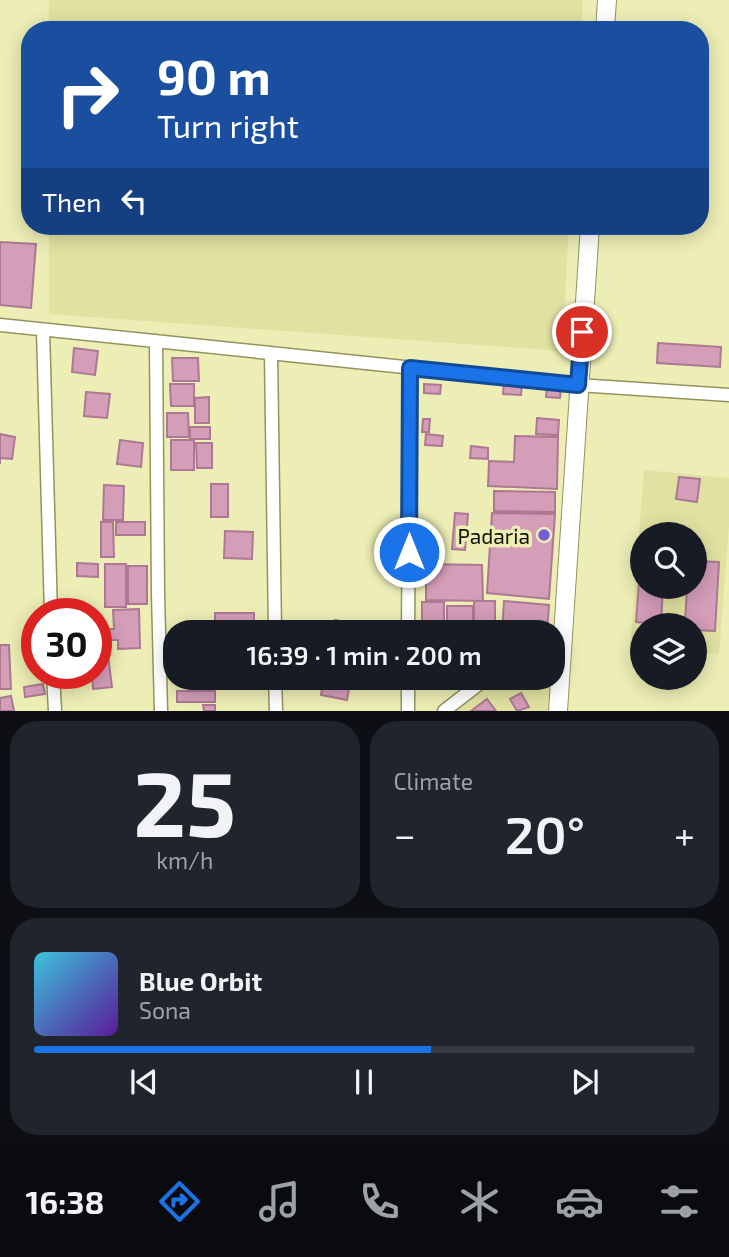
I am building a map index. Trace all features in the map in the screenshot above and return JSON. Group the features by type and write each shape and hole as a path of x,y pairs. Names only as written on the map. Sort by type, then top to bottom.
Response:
{"street":[{"path":"606,21 607,0"},
{"path":"560,620 589,235"},
{"path":"0,325 578,385 729,395"},
{"path":"43,330 51,598"},
{"path":"156,341 162,711"},
{"path":"271,353 275,620"},
{"path":"408,620 410,368"},
{"path":"54,689 55,711"},
{"path":"275,690 275,711"},
{"path":"408,690 408,711"},
{"path":"443,711 471,690"},
{"path":"558,690 558,711"}],"shaded area":[{"path":"49,0 583,0 582,21 49,21"},
{"path":"49,235 568,235 562,351 49,314"},
{"path":"644,470 729,478 729,526 719,654 707,653 707,613 633,613 634,599 707,599 707,522 640,522"},
{"path":"471,690 555,690 558,711 444,711"}],"building":[{"path":"0,242 36,244 31,308 0,305"},
{"path":"658,343 721,347 720,367 657,363"},
{"path":"74,348 98,351 95,375 72,372"},
{"path":"172,358 198,358 199,381 173,381"},
{"path":"504,381 522,383 521,395 503,394"},
{"path":"170,384 194,384 194,406 171,406"},
{"path":"424,384 441,385 440,394 424,393"},
{"path":"547,385 561,387 560,398 546,397"},
{"path":"86,392 110,394 107,418 84,416"},
{"path":"209,397 209,423 195,423 195,398"},
{"path":"167,413 188,413 189,437 167,437"},
{"path":"537,418 559,420 558,435 536,434"},
{"path":"423,419 430,419 429,432 422,432"},
{"path":"190,427 210,427 210,439 190,439"},
{"path":"0,434 15,437 12,459 0,458"},
{"path":"426,434 443,436 442,446 425,445"},
{"path":"515,436 558,437 557,489 488,486 489,461 514,462"},
{"path":"120,440 143,443 141,467 117,464"},
{"path":"171,440 194,440 194,470 171,470"},
{"path":"196,443 212,443 212,468 197,468"},
{"path":"471,446 488,448 488,459 470,458"},
{"path":"679,477 700,479 697,502 676,499"},
{"path":"211,484 228,484 228,517 211,517"},
{"path":"104,485 124,486 123,520 103,520"},
{"path":"494,491 555,492 555,512 494,511"},
{"path":"455,513 468,514 465,550 452,549"},
{"path":"492,513 555,514 549,599 487,593"},
{"path":"101,522 113,522 114,557 101,557"},
{"path":"116,522 145,522 145,535 116,535"},
{"path":"225,531 253,532 252,559 224,558"},
{"path":"707,562 719,562 715,631 707,631 707,613 686,613 686,599 707,599"},
{"path":"77,563 98,564 98,577 77,576"},
{"path":"105,564 126,564 126,607 112,607 112,598 105,598"},
{"path":"426,564 482,565 483,601 426,600"},
{"path":"128,566 147,566 147,604 128,604"},
{"path":"638,599 662,599 662,613 637,613"},
{"path":"474,601 495,601 495,620 474,620"},
{"path":"504,601 549,605 548,620 503,620"},
{"path":"422,602 444,602 444,620 422,620"},
{"path":"447,606 473,606 473,620 447,620"},
{"path":"139,609 140,648 118,649 118,640 112,640 113,610"},
{"path":"215,613 254,613 254,620 215,620"},
{"path":"0,645 9,645 11,689 0,689"},
{"path":"24,689 44,689 45,694 25,697"},
{"path":"322,690 349,690 347,700 321,695"},
{"path":"177,691 215,691 215,702 177,702"},
{"path":"521,693 529,707 517,711 510,699"},
{"path":"11,696 14,711 0,711 0,698"},
{"path":"487,699 496,711 471,711"},
{"path":"203,705 215,705 215,711 204,711"}],"place":[{"name":"Padaria","path":"544,535"}],"route":[{"path":"409,552 410,368 578,385 582,332"}]}
